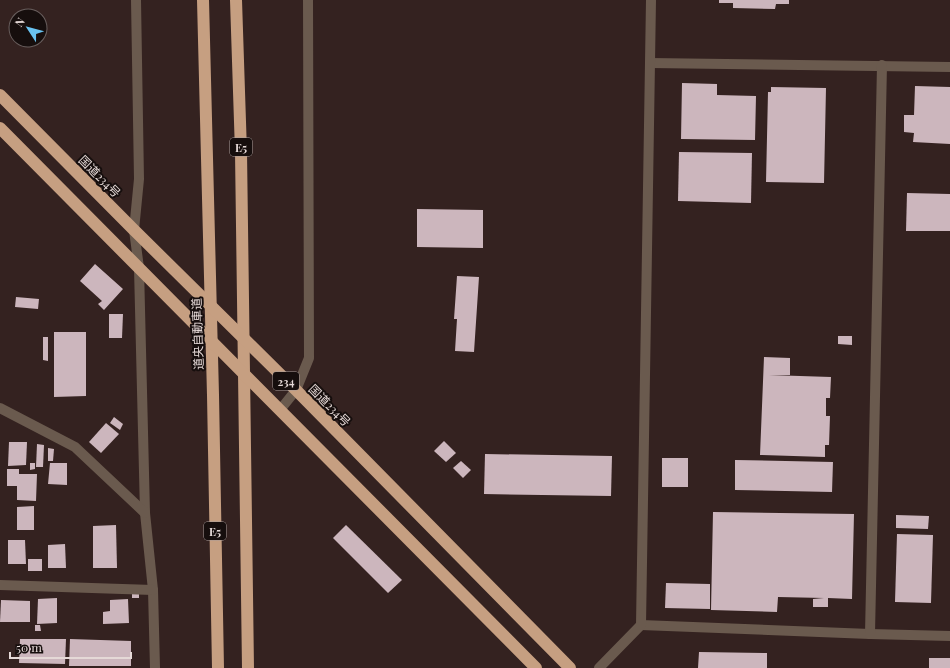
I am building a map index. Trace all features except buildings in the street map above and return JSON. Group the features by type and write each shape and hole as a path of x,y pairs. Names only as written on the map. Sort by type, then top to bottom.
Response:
{"highway":[{"name":"道央自動車道","path":"203,0 218,668"},
{"name":"E5","path":"236,0 241,152 248,668"},
{"path":"241,152 243,0"},
{"name":"国道234号","path":"0,95 296,390 570,668"},
{"name":"234","path":"0,128 536,668"}],"street":[{"path":"136,0 140,179 134,230 139,268 145,513 153,590 155,668"},
{"path":"280,410 296,390 309,358 308,0"},
{"path":"599,668 641,625 651,0"},
{"path":"650,63 950,67"},
{"path":"870,634 882,65"},
{"path":"0,408 75,447 145,513"},
{"path":"0,585 153,590"},
{"path":"641,625 950,636"}]}
